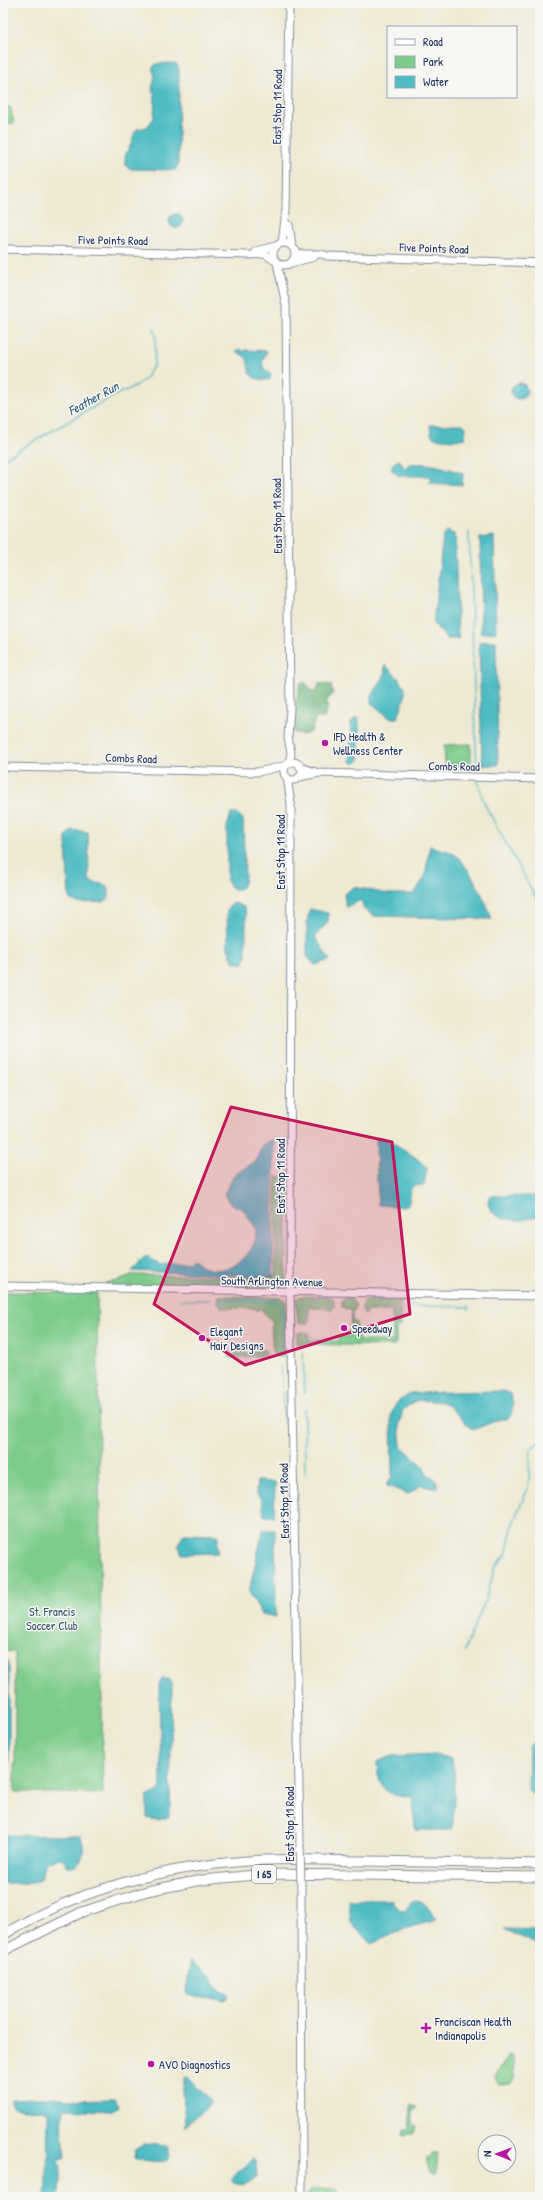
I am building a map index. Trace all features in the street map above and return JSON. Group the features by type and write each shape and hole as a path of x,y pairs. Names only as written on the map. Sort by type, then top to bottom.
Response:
{"highway":[{"name":"I 65","path":"3,1935 47,1911 109,1887 143,1877 201,1866 266,1860 540,1864"},
{"name":"I 65","path":"3,1951 52,1925 94,1907 147,1891 202,1880 266,1874 540,1878"}],"main road":[{"name":"East Stop 11 Road","path":"279,245 286,212 289,3"},
{"name":"East Stop 11 Road","path":"286,212 293,247"},
{"path":"279,245 293,247 295,255 289,264 276,261 273,252 279,245"},
{"name":"Five Points Road","path":"224,254 279,245"},
{"name":"Five Points Road","path":"293,247 299,254 322,254 327,256"},
{"name":"Five Points Road","path":"3,249 265,254 276,261"},
{"name":"Five Points Road","path":"289,264 327,256 540,263"},
{"name":"East Stop 11 Road","path":"276,261 286,305 290,728 299,766"},
{"name":"East Stop 11 Road","path":"286,305 288,298 285,274 289,264"},
{"name":"East Stop 11 Road","path":"288,765 291,753 288,737 290,728"},
{"path":"288,765 299,766 301,772 297,778 286,776 284,771 288,765"},
{"name":"Combs Road","path":"3,767 258,772 288,765"},
{"name":"Combs Road","path":"299,766 319,773"},
{"name":"Combs Road","path":"258,772 263,774 276,772 286,776"},
{"name":"Combs Road","path":"297,778 319,773 540,779"},
{"name":"East Stop 11 Road","path":"286,776 291,804 290,1292 301,1886 302,2197"},
{"name":"East Stop 11 Road","path":"291,804 297,778"},
{"name":"South Arlington Avenue","path":"3,1286 540,1296"}],"highlighted area":[{"path":"231,1107 392,1142 410,1314 245,1365 154,1304"}],"green space":[{"path":"7,106 11,108 14,123 4,124 3,107"},
{"path":"300,683 306,683 312,691 315,691 320,683 331,685 333,693 326,702 328,707 324,718 316,718 311,732 302,735 293,732 294,713"},
{"path":"471,744 471,766 445,765 444,745"},
{"path":"276,1177 288,1177 286,1279 282,1287 106,1286 106,1283 119,1281 131,1275 270,1277 276,1275"},
{"name":"St. Francis Soccer Club","path":"3,1292 97,1293 103,1794 15,1792 15,1652 3,1651"},
{"path":"219,1296 281,1298 286,1301 286,1352 282,1357 276,1357 273,1354 271,1324 273,1322 260,1308 257,1311 254,1308 222,1308 217,1301"},
{"path":"301,1296 332,1297 334,1300 334,1307 332,1309 309,1308 309,1323 298,1323 296,1300"},
{"path":"346,1297 354,1303 355,1310 352,1311 352,1321 356,1322 359,1341 393,1341 392,1311 367,1311 365,1315 362,1309 364,1301 372,1298 382,1298 400,1302 401,1326 396,1326 396,1343 394,1346 297,1344 297,1334 301,1332 309,1333 309,1340 339,1341 339,1337 350,1337 351,1310 342,1307 342,1300"},
{"path":"232,1340 239,1348 240,1344 251,1350 265,1350 267,1355 230,1358 228,1356 233,1354"},
{"path":"509,2055 513,2057 514,2079 510,2084 499,2085 495,2078 496,2075"},
{"path":"411,2104 417,2108 413,2110 413,2125 417,2126 413,2134 403,2135 404,2129 410,2129"},
{"path":"432,2154 438,2154 436,2173 429,2173 427,2158 432,2158"},
{"path":"335,2189 338,2192 338,2197 306,2197 311,2190"}],"water":[{"path":"156,64 177,64 179,70 178,166 175,170 131,169 126,166 125,157 135,132 137,129 147,127 154,118 155,95 152,90 155,76 152,68"},
{"path":"173,214 179,214 183,218 183,224 179,228 173,228 169,224 169,218"},
{"path":"240,349 244,352 245,350 267,351 262,362 264,369 271,374 270,380 258,379 252,376 247,358 236,351"},
{"path":"519,383 526,388 527,391 522,398 519,399 512,394 511,391 516,384"},
{"path":"463,424 466,427 465,438 454,440 434,438 431,434 430,425"},
{"path":"398,460 404,468 409,465 420,464 436,466 458,472 463,474 462,485 430,483 430,476 399,476 391,469 392,465"},
{"path":"447,531 455,535 458,639 447,639 433,623 443,537"},
{"path":"494,536 496,632 481,633 480,538"},
{"path":"496,641 498,765 482,765 479,642"},
{"path":"385,665 398,678 404,688 404,700 397,718 390,718 371,703 371,698 381,682 385,672"},
{"path":"357,717 359,722 359,760 357,763 353,763 350,761 351,722"},
{"path":"231,814 238,814 243,819 245,879 243,886 238,890 230,887 227,880 227,827"},
{"path":"72,830 88,832 89,879 91,882 103,884 108,887 109,896 105,902 78,903 69,899 66,836"},
{"path":"430,846 454,854 465,866 471,874 492,919 374,916 364,909 361,900 346,907 344,894 354,887 388,894 414,894 425,877"},
{"path":"234,903 244,907 246,913 246,958 243,964 233,961 228,948 227,911"},
{"path":"310,909 328,913 328,922 315,937 330,960 315,965 307,957 307,921"},
{"path":"379,1137 390,1141 405,1150 420,1161 427,1169 424,1185 413,1186 411,1188 409,1202 406,1207 378,1205 376,1140"},
{"path":"274,1139 273,1276 132,1271 146,1257 160,1265 188,1262 193,1259 206,1268 215,1270 233,1266 241,1261 252,1247 256,1229 244,1210 231,1205 224,1194 234,1175 256,1161 262,1145"},
{"path":"538,1196 540,1198 539,1214 525,1220 507,1219 499,1216 492,1212 489,1205 489,1197"},
{"path":"503,1391 509,1393 513,1403 512,1413 508,1419 501,1419 475,1429 470,1428 449,1406 442,1402 419,1400 411,1403 403,1410 399,1425 401,1446 421,1464 428,1475 435,1479 438,1486 436,1489 421,1485 409,1494 387,1486 387,1482 392,1477 391,1415 397,1402 410,1393"},
{"path":"257,1481 275,1482 274,1516 264,1516 262,1501 256,1492"},
{"path":"263,1530 275,1530 276,1617 262,1614 249,1592"},
{"path":"184,1534 218,1535 218,1553 182,1554 178,1544"},
{"path":"9,1661 9,1783 3,1783 3,1662"},
{"path":"162,1679 169,1679 172,1683 170,1813 168,1817 157,1820 147,1818 147,1797 159,1791 161,1786 159,1685"},
{"path":"537,1740 540,1741 540,1794 531,1794 528,1789 529,1750 530,1745"},
{"path":"433,1754 452,1759 455,1779 453,1824 451,1829 447,1830 415,1830 413,1800 411,1797 389,1793 381,1785 377,1762 393,1756"},
{"path":"3,1835 80,1836 83,1847 82,1857 77,1864 72,1866 66,1866 65,1861 60,1858 44,1863 41,1879 33,1883 3,1883"},
{"path":"349,1900 391,1900 400,1910 405,1910 413,1901 417,1901 428,1906 436,1920 405,1929 371,1944 351,1923"},
{"path":"504,1929 540,1930 540,1946"},
{"path":"190,1961 211,1978 222,1992 228,1994 228,1998 223,2000 194,1997 186,1993"},
{"path":"188,2076 211,2102 185,2127 183,2088 185,2077"},
{"path":"61,2097 65,2100 114,2099 118,2106 113,2111 63,2109 62,2119 65,2157 59,2160 59,2164 61,2166 59,2194 56,2197 43,2197 47,2186 48,2111 39,2109 24,2110 16,2108 12,2105 12,2099"},
{"path":"143,2144 169,2146 169,2160 166,2162 138,2160 135,2158 136,2148"},
{"path":"253,2159 256,2163 257,2177 246,2184 235,2184 232,2182 234,2176"}],"waterway":[{"name":"Feather Run","path":"3,459 113,396 134,387 145,379 154,365 156,335 154,328"},
{"path":"469,533 477,775"},
{"path":"478,780 486,807 540,905"},
{"path":"180,1300 210,1300"},
{"path":"217,1300 276,1301 279,1305 282,1318 280,1354"},
{"path":"410,1306 468,1307 469,1309"},
{"path":"303,1351 304,1393"},
{"path":"281,1367 284,1421 289,1444"},
{"path":"304,1409 305,1473"},
{"path":"464,1651 485,1601 495,1567 506,1555 513,1523 528,1488 531,1449 540,1441"}],"place":[{"name":"IFD Health & Wellness Center","path":"325,743"},
{"name":"Speedway","path":"344,1328"},
{"name":"Elegant Hair Designs","path":"202,1338"},
{"name":"Franciscan Health Indianapolis","path":"426,2028"},
{"name":"AVO Diagnostics","path":"151,2064"}]}
